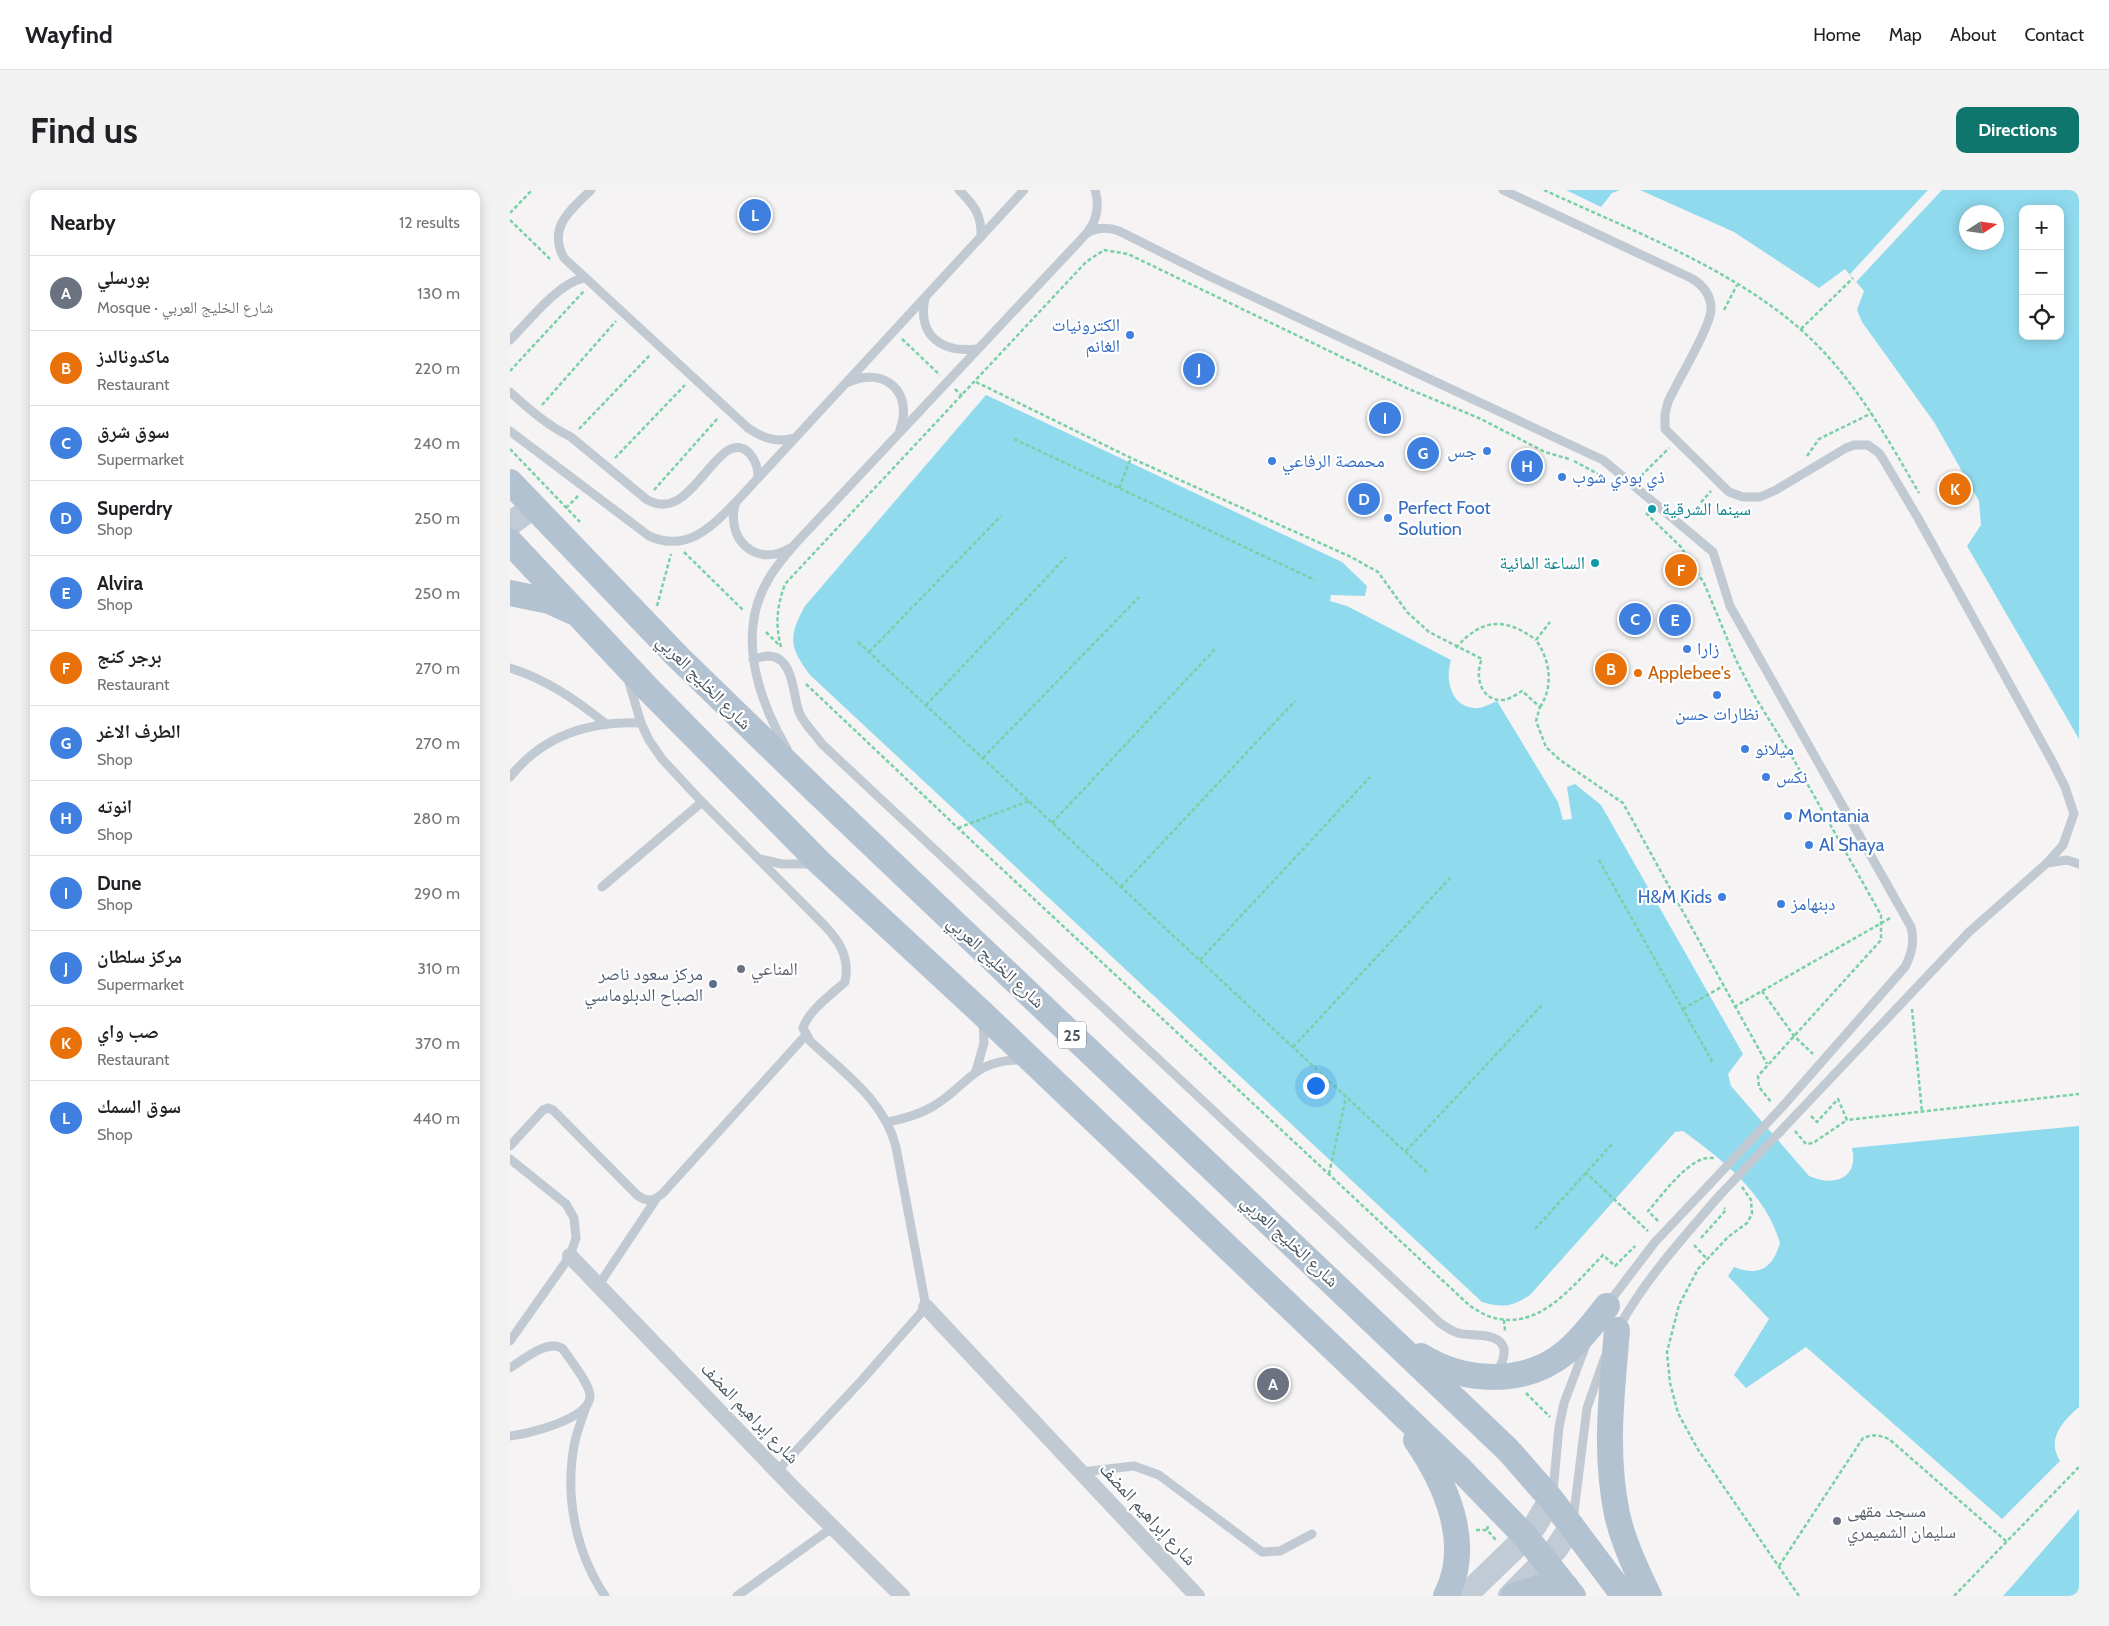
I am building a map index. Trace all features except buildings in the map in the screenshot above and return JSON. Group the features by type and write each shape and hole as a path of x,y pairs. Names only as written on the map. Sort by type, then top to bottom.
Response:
{"main road":[{"path":"510,524 517,493"},
{"name":"شارع الخليج العربي","path":"517,493 678,657 817,792 1508,1450 1572,1525 1624,1596"},
{"path":"510,542 624,664 823,866 982,1012 1461,1470 1526,1537 1570,1591"},
{"path":"510,593 549,601 579,614"},
{"path":"1379,1326 1412,1351 1437,1366 1473,1377 1510,1376 1539,1369 1553,1361 1577,1342 1607,1306"},
{"path":"1618,1330 1609,1430 1610,1468 1621,1530 1649,1596"},
{"path":"1390,1402 1422,1448 1436,1472 1448,1500 1456,1532 1456,1562 1446,1596"},
{"path":"1465,1596 1526,1537 1538,1522 1550,1499"},
{"path":"1510,1596 1545,1561 1565,1537 1572,1525"},
{"path":"1514,1596 1540,1587 1570,1591"}],"street":[{"name":"شارع إبراهيم المضف","path":"570,1256 902,1596"},
{"name":"شارع إبراهيم المضف","path":"926,1306 1197,1596"}],"lane":[{"path":"591,190 564,218 558,232 559,246 564,258 760,436 776,440 794,438"},
{"path":"959,190 976,208 981,221 981,237"},
{"path":"510,431 657,540 674,542 691,538 706,531 736,502 1024,190"},
{"path":"817,792 798,767 776,729 760,689 753,659 752,645 754,621 760,597 768,580 796,544 1087,233 1094,222 1098,210 1095,190"},
{"path":"1503,190 1691,278 1705,288 1710,302 1710,318 1672,394 1665,414 1664,429 1729,492 1752,497 1769,494 1854,445 1868,445 1879,453 1918,518 2052,760 2079,824"},
{"path":"1087,233 1094,229 1106,228 1119,231 1186,265 1603,460 1681,525 1713,552 1730,606 1911,927 1914,936 1912,950 1905,968 1783,1106 1655,1242 1607,1306 1588,1340 1564,1403 1559,1427 1554,1486 1550,1499"},
{"path":"510,340 560,291 574,281 588,281"},
{"path":"926,297 924,305 925,320 934,339 952,349 977,349"},
{"path":"845,384 866,376 881,378 892,384 900,395 904,408 904,421 900,431"},
{"path":"510,392 534,413 571,437 646,499 660,504 678,499 686,494 725,453 737,448 745,449 752,455 758,477"},
{"path":"736,502 733,512 735,528 742,542 750,551 761,555 773,555 787,550 796,544"},
{"path":"753,659 768,656 774,657 783,664 793,681 799,713 822,744 1434,1318 1456,1333 1491,1337 1500,1341 1503,1345 1504,1359 1497,1371 1490,1377"},
{"path":"624,664 641,724 662,759 836,938 847,964 845,982 805,1020 803,1028 806,1035 870,1096 888,1122 896,1147 926,1306 862,1380 778,1470"},
{"path":"510,668 544,682 577,700 605,724"},
{"path":"510,777 523,760 550,742 574,731 605,724 641,724"},
{"path":"602,887 702,802"},
{"path":"1572,1525 1587,1408 1602,1364 1631,1305 1656,1270 1719,1196 1969,932 2047,863 2063,845 2074,814"},
{"path":"758,858 782,864 823,866"},
{"path":"2047,863 2067,860 2079,864"},
{"path":"976,1070 984,1043 982,1012"},
{"path":"510,1146 543,1110 548,1108 553,1110 637,1195 644,1200 656,1199 664,1193 806,1035"},
{"path":"888,1122 907,1118 932,1107 976,1070 1009,1060 1033,1062"},
{"path":"510,1158 560,1198 570,1211 576,1228 576,1238 570,1256 510,1341"},
{"path":"598,1286 656,1199"},
{"path":"510,1368 549,1345 559,1346 566,1353 589,1390 589,1402 576,1440 570,1479 576,1529 583,1554 605,1596"},
{"path":"510,1436 547,1428 586,1407"},
{"path":"1081,1472 1134,1466 1159,1475 1262,1552 1280,1551 1312,1534"},
{"path":"737,1596 833,1527"}],"path":[{"path":"510,213 532,190"},
{"path":"510,220 552,261"},
{"path":"650,602 656,609 674,542 782,649 778,634 777,617 779,600 786,584 1086,262 1104,250 1128,254 1404,387 1481,419 1545,452 1568,459 1603,476"},
{"path":"1801,329 1853,278"},
{"path":"510,371 588,281"},
{"path":"534,413 623,313"},
{"path":"893,332 962,396"},
{"path":"571,437 659,346"},
{"path":"607,467 693,376"},
{"path":"976,382 1131,458 1350,557 1378,572 1407,612 1429,632 1456,648 1482,660 1478,668 1479,682 1483,690 1492,698 1505,700 1522,690 1540,707"},
{"path":"646,499 727,408"},
{"path":"1788,484 1819,439 1872,413"},
{"path":"1014,439 1315,580"},
{"path":"1632,484 1676,441"},
{"path":"510,450 586,529"},
{"path":"1119,488 1131,458"},
{"path":"1671,538 1719,482"},
{"path":"1644,512 1681,547 1704,583 1736,660 1754,695 1799,768 1880,915 1882,922 1881,940 1767,1064 1757,1080"},
{"path":"869,652 1001,516"},
{"path":"926,705 1066,557"},
{"path":"983,758 1139,597"},
{"path":"1536,640 1550,622"},
{"path":"1456,648 1474,630 1499,624 1514,626 1536,640 1542,648 1549,671 1547,690 1536,721 1546,747 1560,760 1623,803 1767,1064"},
{"path":"858,642 1428,1173"},
{"path":"1052,823 1215,649"},
{"path":"801,680 1470,1306 1489,1317 1504,1320 1528,1317 1554,1305 1603,1255 1615,1266 1636,1246"},
{"path":"1121,887 1295,701"},
{"path":"1200,960 1370,777"},
{"path":"958,828 1029,801"},
{"path":"1599,860 1713,1063"},
{"path":"1293,1047 1452,877"},
{"path":"1734,1007 1902,911"},
{"path":"1683,1010 1723,986"},
{"path":"1762,991 1794,1036 1813,1055"},
{"path":"1910,995 1922,1112"},
{"path":"1406,1152 1543,1004"},
{"path":"1817,1122 1838,1099 1847,1120 2079,1094"},
{"path":"1329,1174 1346,1096"},
{"path":"1535,1229 1585,1172 1614,1143"},
{"path":"1585,1172 1649,1232 1659,1222 1648,1211 1686,1169 1698,1160 1706,1158 1720,1161"},
{"path":"1737,1182 1751,1200 1752,1214 1747,1223 1728,1237 1698,1269 1679,1305 1667,1352 1670,1383 1678,1413 1697,1448 1799,1596"},
{"path":"1707,1259 1694,1246 1726,1210"},
{"path":"1779,1566 1864,1438 1870,1435 1879,1435 1889,1439 2007,1542"},
{"path":"1954,1596 2079,1467"}],"water":[{"path":"1566,190 1620,190 1612,193 1601,207"},
{"path":"1640,190 2079,190 2079,739 1967,546 1981,525 1979,501 1934,422 1862,322 1857,310 1864,291 1845,269 1819,288 1734,232"},
{"path":"986,395 1342,562 1367,586 1365,596 1331,595 1330,601 1347,606 1451,660 1449,683 1459,702 1466,706 1480,708 1497,701 1558,802 1563,820 1572,819 1567,787 1575,784 1601,805 1743,1054 1728,1074 1731,1086 1809,1176 1827,1181 1842,1178 1852,1167 1852,1148 2079,1126 2079,1407 2067,1418 2058,1431 2055,1445 2060,1461 2002,1519 1806,1347 1746,1388 1734,1375 1769,1319 1728,1276 1734,1267 1751,1271 1764,1268 1773,1259 1780,1243 1765,1209 1754,1194 1728,1166 1683,1131 1675,1132 1530,1295 1512,1304 1501,1306 1482,1302 810,675 798,657 793,642 799,617 805,606"},
{"path":"2079,1509 2079,1596 2003,1596 2013,1585"}],"pier":[{"path":"1928,190 1942,190 1856,282 1850,274"}],"place":[{"name":"سوق السمك","path":"755,215"},
{"name":"الكترونيات الغانم","path":"1130,335"},
{"name":"مركز سلطان","path":"1199,369"},
{"name":"Dune","path":"1385,418"},
{"name":"جس","path":"1487,451"},
{"name":"الطرف الاغر","path":"1423,453"},
{"name":"محمصة الرفاعي","path":"1272,461"},
{"name":"انوته","path":"1527,466"},
{"name":"ذي بودي شوب","path":"1562,477"},
{"name":"صب واي","path":"1955,489"},
{"name":"Superdry","path":"1364,499"},
{"name":"سينما الشرقية","path":"1652,509"},
{"name":"Perfect Foot Solution","path":"1388,518"},
{"name":"الساعة المائية","path":"1595,563"},
{"name":"برجر كنج","path":"1681,570"},
{"name":"سوق شرق","path":"1635,619"},
{"name":"Alvira","path":"1675,620"},
{"name":"زارا","path":"1687,649"},
{"name":"ماكدونالدز","path":"1611,669"},
{"name":"Applebee's","path":"1638,673"},
{"name":"نظارات حسن","path":"1717,695"},
{"name":"ميلانو","path":"1745,749"},
{"name":"نكس","path":"1766,777"},
{"name":"Montania","path":"1788,816"},
{"name":"Al Shaya","path":"1809,845"},
{"name":"H&M Kids","path":"1722,897"},
{"name":"دبنهامز","path":"1781,904"},
{"name":"المناعي","path":"741,969"},
{"name":"مركز سعود ناصر الصباح الدبلوماسي","path":"713,984"},
{"name":"بورسلي","path":"1273,1384"},
{"name":"مسجد مقهى سليمان الشميمري","path":"1837,1521"}]}
